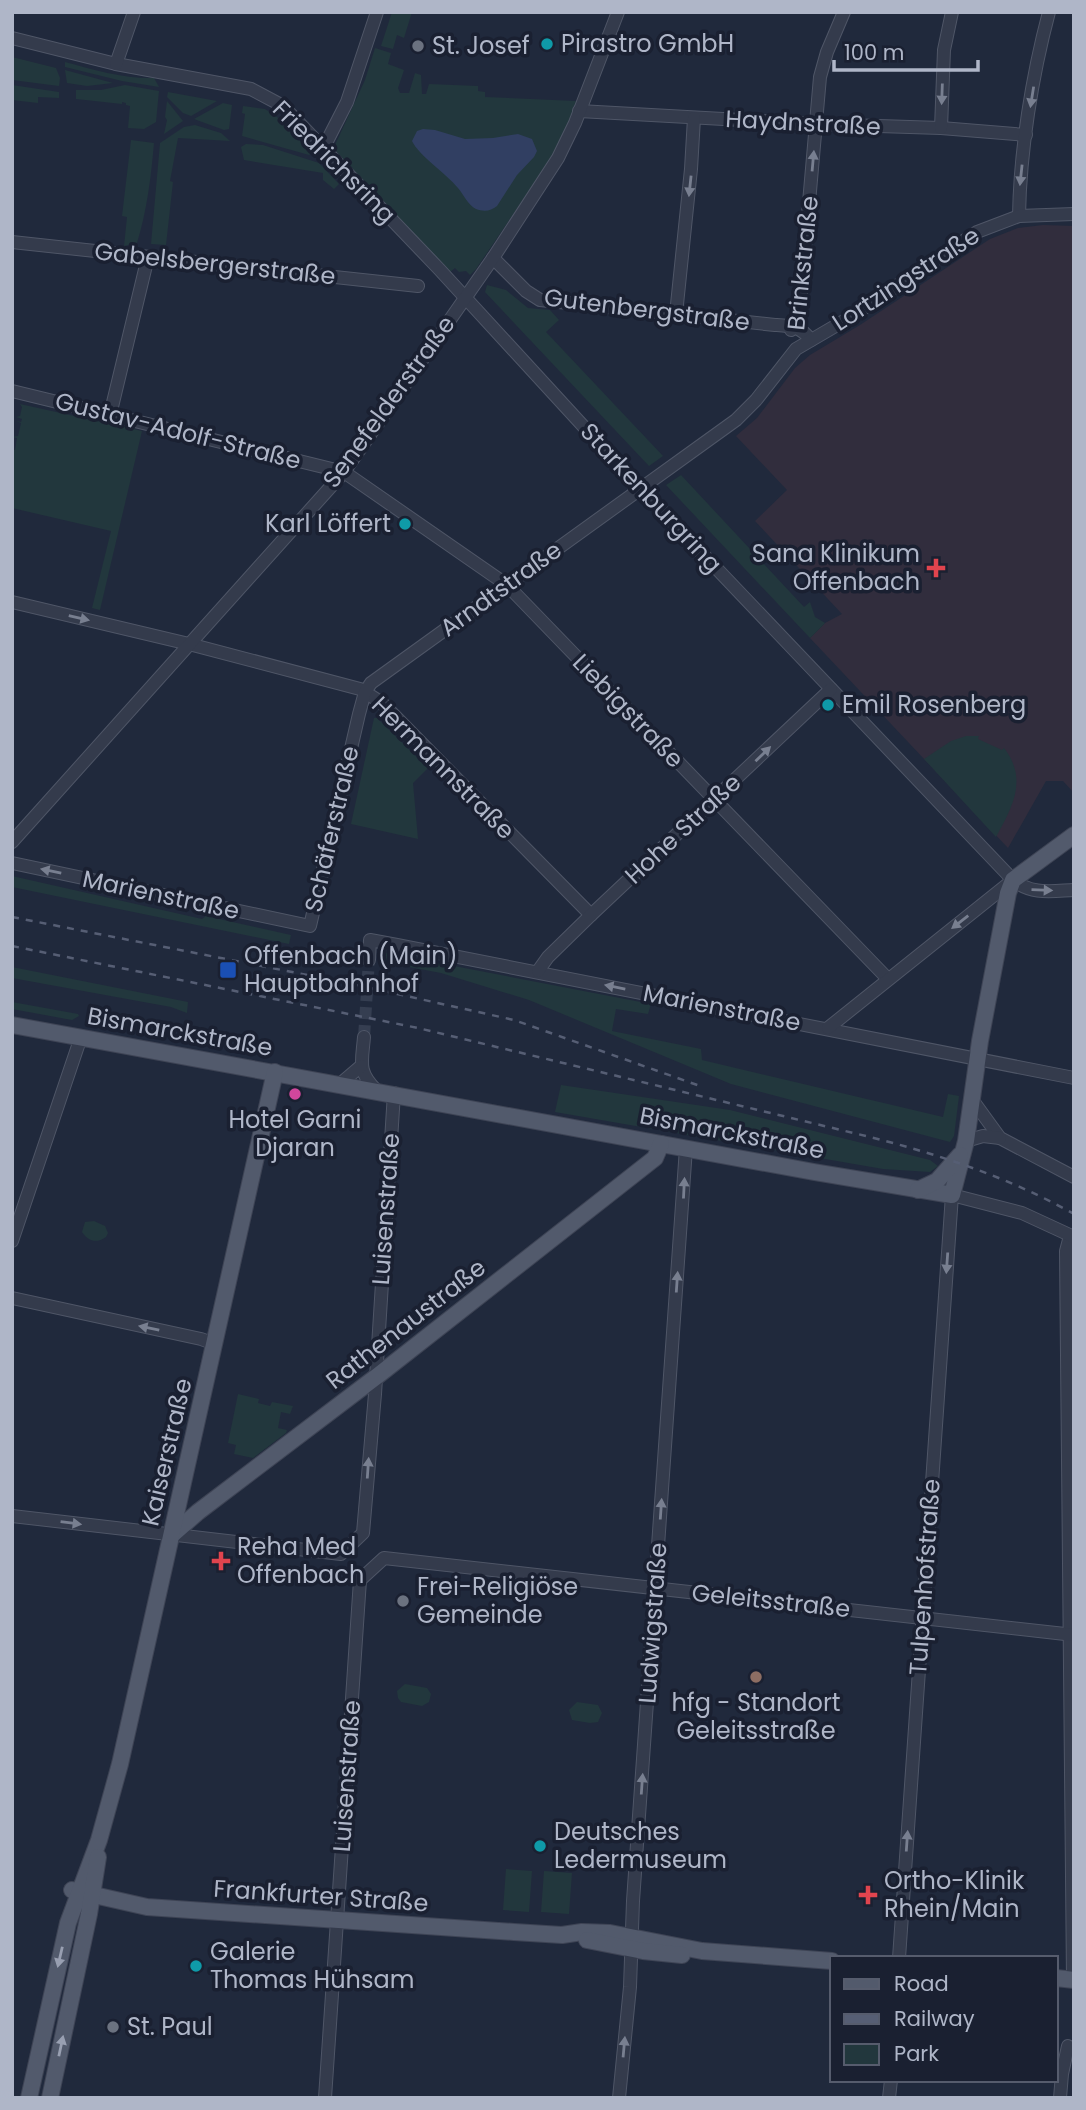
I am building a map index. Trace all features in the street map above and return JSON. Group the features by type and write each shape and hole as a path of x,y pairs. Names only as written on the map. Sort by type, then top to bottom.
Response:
{"main road":[{"path":"952,1195 965,1145 1005,903 1013,880 1074,835"},
{"name":"Bismarckstraße","path":"12,1025 952,1195"},
{"name":"Kaiserstraße","path":"29,2098 68,1923 99,1840 120,1764 275,1072"},
{"name":"Rathenaustraße","path":"172,1535 198,1511 376,1377 655,1158 661,1144"},
{"path":"918,1190 942,1176 965,1145"},
{"name":"Kaiserstraße","path":"50,2098 72,1993 81,1892"},
{"name":"Frankfurter Straße","path":"81,1892 147,1907 562,1935 589,1932 682,1955 702,1951 830,1961"},
{"path":"53,1989 61,1987 72,1993"}],"street":[{"path":"116,64 134,12"},
{"path":"324,147 344,110 377,12"},
{"name":"Senefelderstraße","path":"12,842 344,472 493,258 558,158 618,12"},
{"path":"941,128 944,50 952,12"},
{"path":"1019,216 1019,189 1026,135 1049,12"},
{"name":"Brinkstraße","path":"640,488 742,416 796,349 792,329 801,294 823,65 839,14"},
{"name":"Friedrichsring","path":"12,38 116,64 260,92 283,106 324,147 464,298"},
{"name":"Haydnstraße","path":"579,111 941,128 1026,135"},
{"path":"676,314 694,118"},
{"name":"Lortzingstraße","path":"796,349 849,318 977,232 1019,216 1074,214"},
{"name":"Gabelsbergerstraße","path":"12,242 418,286"},
{"path":"110,415 148,257"},
{"name":"Gutenbergstraße","path":"493,258 530,295 540,300 775,326 805,332 811,340"},
{"name":"Starkenburgring","path":"464,298 640,488 1013,880"},
{"name":"Gustav-Adolf-Straße","path":"12,391 344,472"},
{"name":"Liebigstraße","path":"344,472 507,585 888,979"},
{"name":"Arndtstraße","path":"365,692 374,681 640,488"},
{"name":"Hermannstraße","path":"12,602 354,686 382,703 591,915"},
{"name":"Hohe Straße","path":"538,971 548,957 591,915 831,689"},
{"name":"Schäferstraße","path":"310,926 365,692"},
{"name":"Marienstraße","path":"12,863 310,926"},
{"path":"828,1028 1013,880 1035,891 1074,890"},
{"name":"Marienstraße","path":"369,960 370,940 1074,1078"},
{"path":"12,1241 81,1037"},
{"path":"364,1037 361,1066 365,1078 376,1090"},
{"path":"340,1084 361,1066"},
{"name":"Luisenstraße","path":"172,1535 341,1554 363,1533 394,1093"},
{"path":"971,1098 1000,1138"},
{"path":"965,1145 983,1136 1000,1138 1074,1177"},
{"name":"Ludwigstraße","path":"619,2098 686,1148"},
{"name":"Bismarckstraße","path":"952,1195 1021,1213 1072,1236"},
{"name":"Tulpenhofstraße","path":"899,1956 952,1195"},
{"path":"1072,1236 1066,1251 1071,1519 1073,1980"},
{"path":"12,1298 201,1339 215,1345"},
{"path":"12,1516 172,1535"},
{"name":"Luisenstraße","path":"325,2098 360,1580 384,1558"},
{"name":"Geleitsstraße","path":"384,1558 1072,1635"},
{"path":"1060,2098 1068,2046"}],"shaded area":[{"name":"Sana Klinikum Offenbach","path":"1043,225 1074,226 1074,793 1063,781 1046,781 1008,848 810,638 825,623 842,614 755,521 787,490 736,436 757,418 795,368 810,355 990,239 1018,228"}],"green space":[{"path":"392,12 412,12 404,38 397,35 393,49 381,46"},
{"path":"375,48 391,53 388,64 404,70 398,88 400,93 409,93 415,73 421,75 422,94 426,94 429,84 478,86 478,91 485,92 485,97 576,101 564,136 550,160 470,275 455,268 450,272 436,260 335,150 365,80"},
{"path":"12,57 56,68 60,78 59,86 12,80"},
{"path":"65,62 121,75 154,78 159,87 65,67"},
{"path":"65,70 113,83 87,86 67,83"},
{"path":"12,85 59,92 59,98 38,97 38,103 12,100"},
{"path":"125,85 159,91 156,122 144,129 128,128 130,106 126,103 76,99 76,90 101,90"},
{"path":"168,92 217,101 191,116 183,113 167,97"},
{"path":"167,101 183,121 164,134 167,120"},
{"path":"223,103 232,105 229,129 224,130 194,119"},
{"path":"243,106 265,109 277,117 312,153 309,155 242,136 245,114 242,113"},
{"path":"195,125 221,133 230,141 178,138 170,181 173,182 166,245 151,244 160,143 184,127"},
{"path":"131,140 154,143 148,194 137,243 124,246 127,217 122,216"},
{"path":"246,144 263,145 319,163 339,184 334,189 323,180 323,173 244,160 241,147"},
{"path":"487,285 506,290 528,308 550,310 559,320 546,332 663,456 649,466 485,292"},
{"path":"20,404 142,431 100,610 92,608 111,531 12,508 12,449 15,450 17,438 12,437 18,436 21,423 16,421 21,422 22,419 16,417 20,416"},
{"path":"681,475 804,607 810,602 815,617 825,623 810,638 666,485"},
{"path":"374,718 428,768 413,783 418,839 351,824"},
{"path":"966,736 979,736 978,739 1002,750 1004,748 1015,771 1012,803 996,837 924,759 951,741"},
{"path":"12,876 202,919 206,916 291,935 289,944 12,887"},
{"path":"381,952 651,1004 648,1014 616,1009 612,1031 701,1049 702,1060 943,1117 948,1094 959,1096 954,1136 950,1142 731,1084 529,1000 441,973 378,961"},
{"path":"12,967 188,1002 187,1013 171,1007 12,978"},
{"path":"12,1002 79,1016 72,1020 12,1009"},
{"path":"561,1085 730,1110 930,1160 938,1166 930,1172 883,1169 555,1112"},
{"path":"94,1221 105,1226 108,1233 106,1237 96,1241 87,1238 82,1232 85,1222"},
{"path":"238,1394 259,1399 258,1403 270,1406 272,1402 293,1406 290,1414 281,1412 278,1428 287,1430 286,1433 253,1458 234,1454 236,1445 228,1443"},
{"path":"405,1684 427,1688 431,1694 429,1702 422,1706 401,1702 397,1691"},
{"path":"577,1702 598,1705 602,1713 598,1722 572,1720 569,1710"},
{"path":"506,1869 532,1871 529,1912 503,1910"},
{"path":"544,1871 572,1873 569,1914 541,1912"}],"water":[{"path":"423,129 465,139 518,134 532,139 537,151 497,206 490,210 476,209 453,182 415,147 412,141 417,131"}],"tunnel":[{"path":"364,1037 369,960"}],"railway":[{"path":"12,917 348,983 514,1020 700,1086"},
{"path":"12,946 418,1028 870,1137 975,1169 1025,1189 1074,1214"}],"place":[{"name":"Pirastro GmbH","path":"547,44"},
{"name":"St. Josef","path":"418,46"},
{"name":"Karl Löffert","path":"405,524"},
{"name":"Sana Klinikum Offenbach","path":"936,568"},
{"name":"Emil Rosenberg","path":"828,705"},
{"name":"Offenbach (Main) Hauptbahnhof","path":"228,970"},
{"name":"Hotel Garni Djaran","path":"295,1094"},
{"name":"Reha Med Offenbach","path":"221,1561"},
{"name":"Frei-Religiöse Gemeinde","path":"403,1601"},
{"name":"hfg - Standort Geleitsstraße","path":"756,1677"},
{"name":"Deutsches Ledermuseum","path":"540,1846"},
{"name":"Ortho-Klinik Rhein/Main","path":"868,1895"},
{"name":"Galerie Thomas Hühsam","path":"196,1966"},
{"name":"St. Paul","path":"113,2027"}]}
